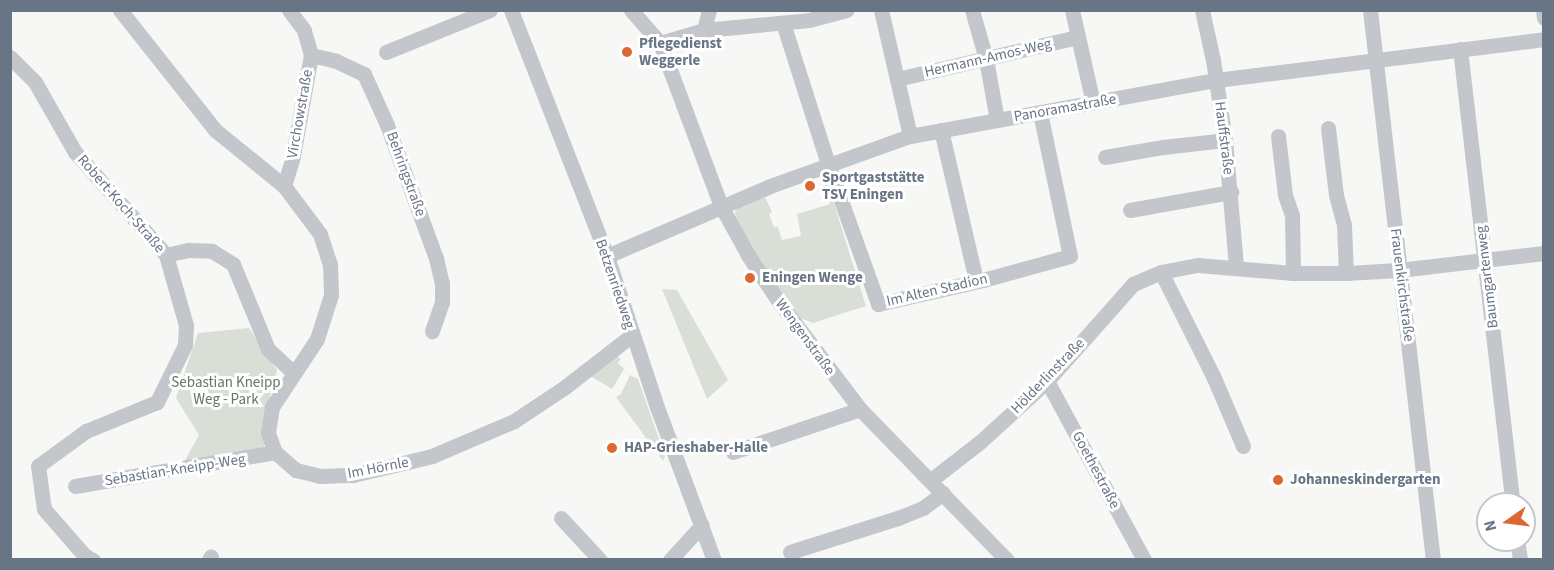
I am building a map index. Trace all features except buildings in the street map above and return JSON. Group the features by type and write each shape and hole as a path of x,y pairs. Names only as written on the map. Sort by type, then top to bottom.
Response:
{"street":[{"path":"120,10 215,130 284,186 320,234 330,275 331,295 317,339 272,407 268,433 274,452"},
{"name":"Virchowstraße","path":"284,186 293,156 310,55 304,30 289,10"},
{"path":"386,51 490,10"},
{"name":"Betzenriedweg","path":"511,10 607,256 632,335 714,560"},
{"name":"Wengenstraße","path":"631,10 660,43 721,206 747,255 779,302 860,409 1007,560"},
{"path":"704,30 709,10"},
{"path":"660,43 704,30 783,23 847,10"},
{"path":"881,10 910,136"},
{"path":"972,10 986,59 997,120"},
{"path":"1072,10 1093,103"},
{"name":"Hauffstraße","path":"1202,10 1225,140 1236,267"},
{"name":"Frauenkirchstraße","path":"1370,10 1433,560"},
{"path":"1542,10 1544,18"},
{"name":"Im Alten Stadion","path":"783,23 828,164 878,304 1070,256 1040,112"},
{"name":"Hermann-Amos-Weg","path":"897,79 1078,38"},
{"name":"Panoramastraße","path":"607,256 721,206 828,164 910,136 1216,80 1544,39"},
{"name":"Baumgartenweg","path":"1460,49 1512,492"},
{"name":"Behringstraße","path":"310,55 336,61 364,74 387,124 436,258 442,283 442,302 432,331"},
{"name":"Robert-Koch-Straße","path":"10,57 35,82 75,152 166,255 186,325 185,345 157,402 86,431 38,466 44,509 86,556 93,560"},
{"path":"1328,128 1336,195 1344,225 1346,273"},
{"path":"940,130 976,281"},
{"path":"1278,136 1285,195 1292,215 1293,273"},
{"path":"1105,158 1172,146 1225,140"},
{"path":"1130,210 1231,192"},
{"path":"166,255 188,250 212,251 233,264 268,349 294,372"},
{"name":"Hölderlinstraße","path":"931,480 980,442 1047,381 1133,284 1161,272 1188,266 1236,267 1293,273 1346,273 1399,270 1544,253"},
{"path":"1161,272 1214,378 1243,446"},
{"name":"Im Hörnle","path":"274,452 296,470 320,476 353,475 432,456 514,421 565,387 632,335"},
{"name":"Goethestraße","path":"1047,381 1144,560"},
{"path":"733,452 860,409"},
{"name":"Sebastian-Kneipp-Weg","path":"75,486 274,452"},
{"path":"790,552 898,518 923,508 943,494"},
{"path":"561,518 600,560"},
{"path":"670,560 702,525"}],"green space":[{"path":"822,177 825,178 836,210 866,306 813,323 800,318 760,264 736,220 735,212 739,205 764,195 772,212 769,214 774,227 778,227 782,240 801,236 797,214 830,204"},
{"path":"662,289 677,290 728,380 707,399"},
{"name":"Sebastian Kneipp Weg - Park","path":"249,328 277,370 268,405 264,449 184,462 199,435 176,398 198,333"},
{"path":"616,356 621,359 618,363 624,369 612,389 590,376"},
{"path":"630,375 638,379 665,456 663,461 616,397 621,394"}],"place":[{"name":"Pflegedienst Weggerle","path":"627,52"},
{"name":"Sportgaststätte TSV Eningen","path":"810,186"},
{"name":"Eningen Wenge","path":"750,278"},
{"name":"HAP-Grieshaber-Halle","path":"612,448"},
{"name":"Johanneskindergarten","path":"1278,480"}]}
